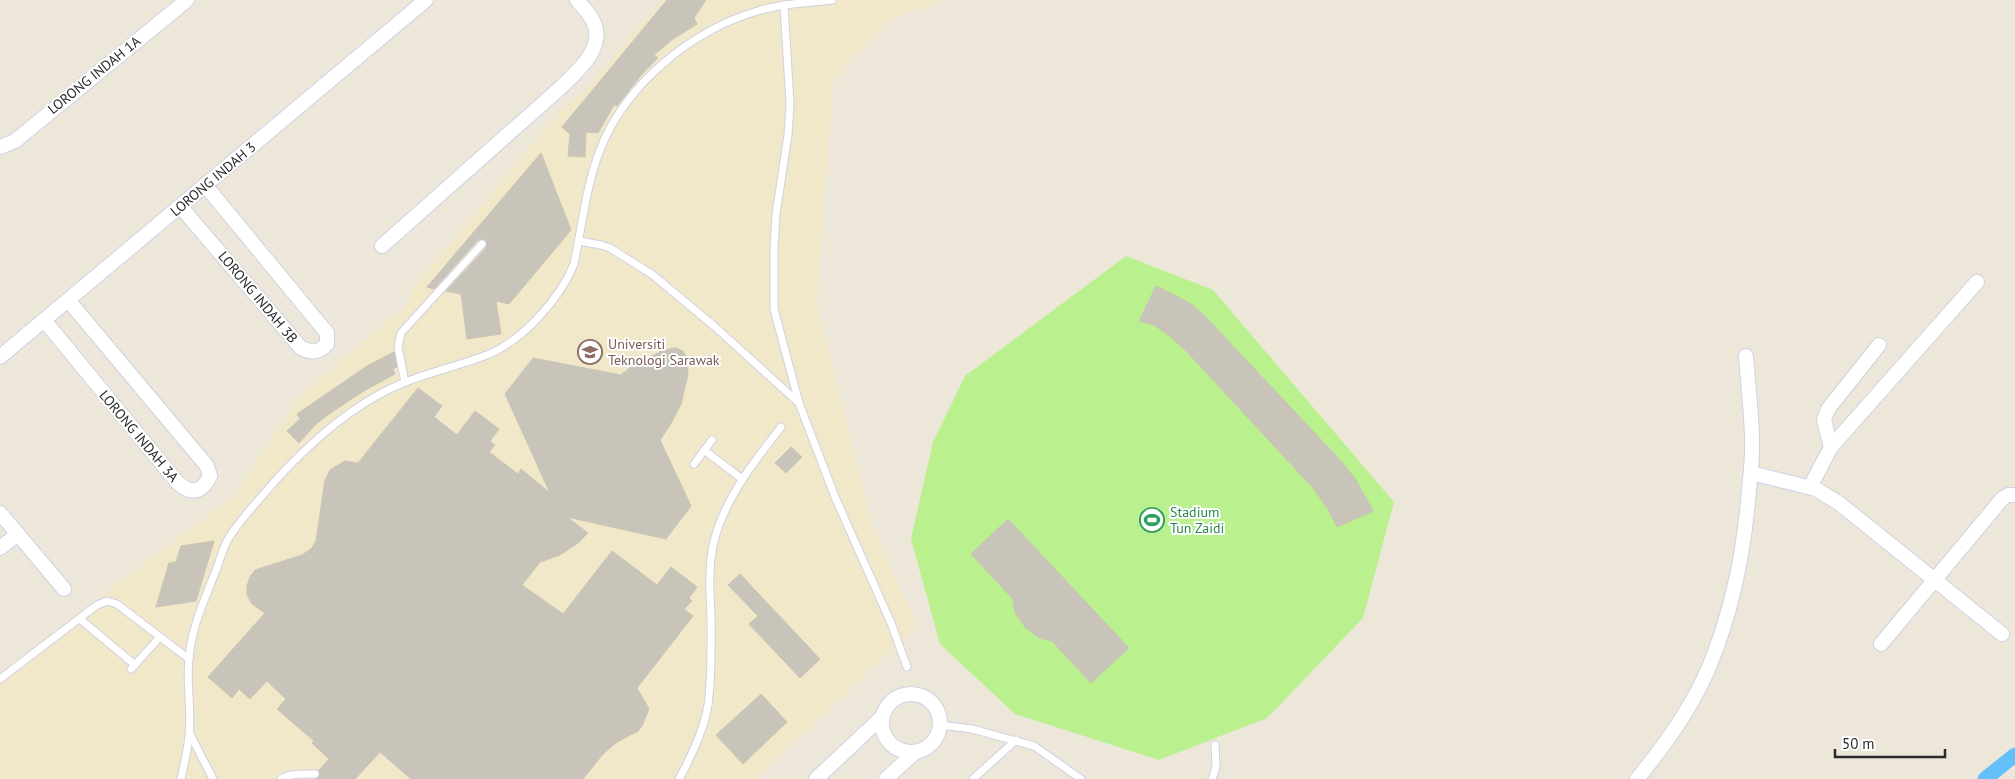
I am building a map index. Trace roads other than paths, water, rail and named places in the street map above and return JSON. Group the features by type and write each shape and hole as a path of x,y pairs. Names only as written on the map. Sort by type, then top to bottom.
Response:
{"street":[{"name":"LORONG INDAH 1A","path":"0,147 15,141 186,0"},
{"name":"LORONG INDAH 3","path":"0,357 426,0"},
{"path":"382,246 560,89 585,63 594,46 596,34 593,20 577,0"},
{"name":"LORONG INDAH 3B","path":"180,206 301,348 312,353 320,351 327,344 327,333 205,186"},
{"path":"1810,487 1831,447 1977,282"},
{"name":"LORONG INDAH 3A","path":"44,320 177,482 184,488 192,491 206,484 210,476 207,466 68,300"},
{"path":"1831,447 1824,420 1828,409 1880,345"},
{"path":"1637,779 1663,747 1708,668 1722,629 1745,540 1752,437 1746,356"},
{"path":"1751,473 1810,487 1840,504 2002,634"},
{"path":"1881,644 2002,498 2008,494 2015,495"},
{"path":"0,513 64,588"},
{"path":"0,548 18,534"},
{"path":"886,779 914,753 929,747 939,733 940,725 937,710 932,703 919,695 910,694 900,696 892,701 882,717 881,726 883,735 888,743 896,749 914,753"},
{"path":"816,779 882,717"}],"lane":[{"path":"181,779 190,734 188,659 200,612 228,541 242,519 283,471 318,438 377,396 405,382 436,370 489,354 533,323 551,304 569,276 579,241 594,166 600,148 617,116 634,93 656,69 713,30 748,14 784,5 832,0"},
{"path":"784,5 790,104 788,135 776,214 774,309 799,403 835,497 887,614 907,667"},
{"path":"579,241 610,248 653,275 714,326 799,403"},
{"path":"405,382 398,347 401,333 482,244"},
{"path":"679,779 700,733 708,706 711,668 708,576 714,544 727,507 742,479 781,427"},
{"path":"694,464 712,440"},
{"path":"704,450 742,479"},
{"path":"0,679 97,605 107,601 117,604 188,659"},
{"path":"80,619 133,667 160,637"},
{"path":"940,725 972,729 1034,746 1081,779"},
{"path":"190,734 213,779"},
{"path":"973,779 1016,740"},
{"path":"1212,779 1216,768 1215,745"},
{"path":"281,779 294,775 315,774"}],"waterway":[{"path":"1985,779 2015,755"}],"place":[{"name":"Universiti Teknologi Sarawak","path":"590,352"},
{"name":"Stadium Tun Zaidi","path":"1152,520"}]}
